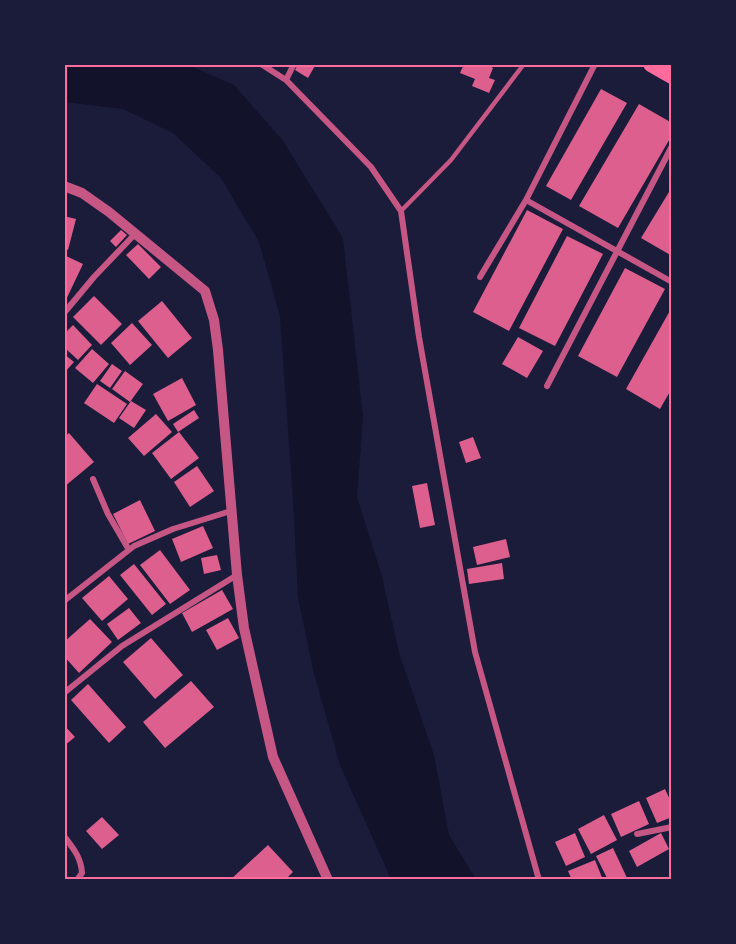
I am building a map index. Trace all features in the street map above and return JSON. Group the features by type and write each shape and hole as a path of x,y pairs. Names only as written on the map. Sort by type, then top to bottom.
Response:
{"highway":[{"path":"651,64 672,76"}],"street":[{"path":"261,64 286,80 371,167 401,211 420,337 475,652 539,879"},
{"path":"286,80 294,64"},
{"path":"480,277 526,200 595,64"},
{"path":"547,386 672,146"},
{"path":"64,186 82,193 205,291 214,320 218,350 231,511 244,628 273,757 328,879"},
{"path":"526,200 672,282"},
{"path":"64,313 135,234"},
{"path":"93,480 108,514 129,550"},
{"path":"64,601 134,546 173,529 231,511"},
{"path":"64,693 122,646 237,575"},
{"path":"637,834 672,827"},
{"path":"64,836 82,863 82,873 77,879"}],"lane":[{"path":"401,211 452,159 524,64"}],"shaded area":[{"path":"65,64 188,65 234,85 283,141 343,238 363,417 357,497 381,573 400,656 434,755 449,835 476,879 391,879 340,765 314,674 298,598 280,316 259,242 221,178 173,133 123,109 65,102"}],"building":[{"path":"298,64 316,64 308,78 295,70"},
{"path":"464,64 486,64 493,68 489,78 495,80 489,93 472,86 475,79 460,73"},
{"path":"601,89 627,103 571,200 546,186"},
{"path":"639,104 672,123 672,135 618,228 579,206"},
{"path":"672,187 672,256 641,238"},
{"path":"527,210 563,229 509,331 473,312"},
{"path":"64,216 76,219 68,250 64,249"},
{"path":"121,230 127,235 116,247 110,241"},
{"path":"567,236 603,254 555,346 519,328"},
{"path":"138,244 161,267 149,279 126,255"},
{"path":"64,255 83,264 64,304"},
{"path":"625,268 665,289 617,377 578,356"},
{"path":"94,296 122,324 101,345 73,317"},
{"path":"162,301 192,338 168,358 138,321"},
{"path":"672,307 672,388 660,409 626,389"},
{"path":"132,323 152,345 130,365 111,343"},
{"path":"73,325 92,345 78,360 64,347 64,334"},
{"path":"518,337 543,351 527,378 502,364"},
{"path":"92,349 109,364 93,383 75,368"},
{"path":"64,354 74,362 64,373"},
{"path":"112,364 122,371 110,388 100,381"},
{"path":"125,371 143,384 130,402 112,389"},
{"path":"182,378 196,405 168,421 153,394"},
{"path":"97,384 127,404 114,423 84,403"},
{"path":"131,401 146,410 134,428 119,418"},
{"path":"194,410 199,418 178,432 173,424"},
{"path":"156,414 172,432 144,456 128,438"},
{"path":"179,432 199,458 171,479 152,453"},
{"path":"69,433 94,462 64,487 64,437"},
{"path":"473,437 481,458 466,463 459,442"},
{"path":"197,466 214,491 190,507 174,482"},
{"path":"427,483 435,525 420,528 412,486"},
{"path":"140,500 155,531 128,544 113,514"},
{"path":"203,526 213,548 181,562 172,539"},
{"path":"506,539 510,557 477,565 473,547"},
{"path":"160,550 190,590 170,604 140,565"},
{"path":"217,555 221,570 204,574 201,558"},
{"path":"502,563 504,579 469,584 467,569"},
{"path":"134,564 166,604 152,615 120,575"},
{"path":"109,576 128,599 102,621 82,598"},
{"path":"222,590 233,609 192,632 182,613"},
{"path":"129,608 141,623 118,640 107,624"},
{"path":"228,618 239,638 217,650 206,630"},
{"path":"90,619 112,642 79,673 64,656 64,642"},
{"path":"151,638 183,675 155,699 123,662"},
{"path":"191,681 214,707 165,748 143,722"},
{"path":"88,684 126,727 109,743 71,700"},
{"path":"64,725 75,737 64,746"},
{"path":"665,789 672,804 672,817 657,823 646,798"},
{"path":"639,801 649,824 621,837 611,814"},
{"path":"604,815 617,840 591,854 578,829"},
{"path":"102,817 119,835 102,849 86,831"},
{"path":"575,833 585,857 566,866 555,842"},
{"path":"661,833 669,849 637,867 629,851"},
{"path":"268,845 293,872 285,880 230,880"},
{"path":"613,848 628,880 608,880 596,856"},
{"path":"595,860 603,880 572,880 568,871"}]}
